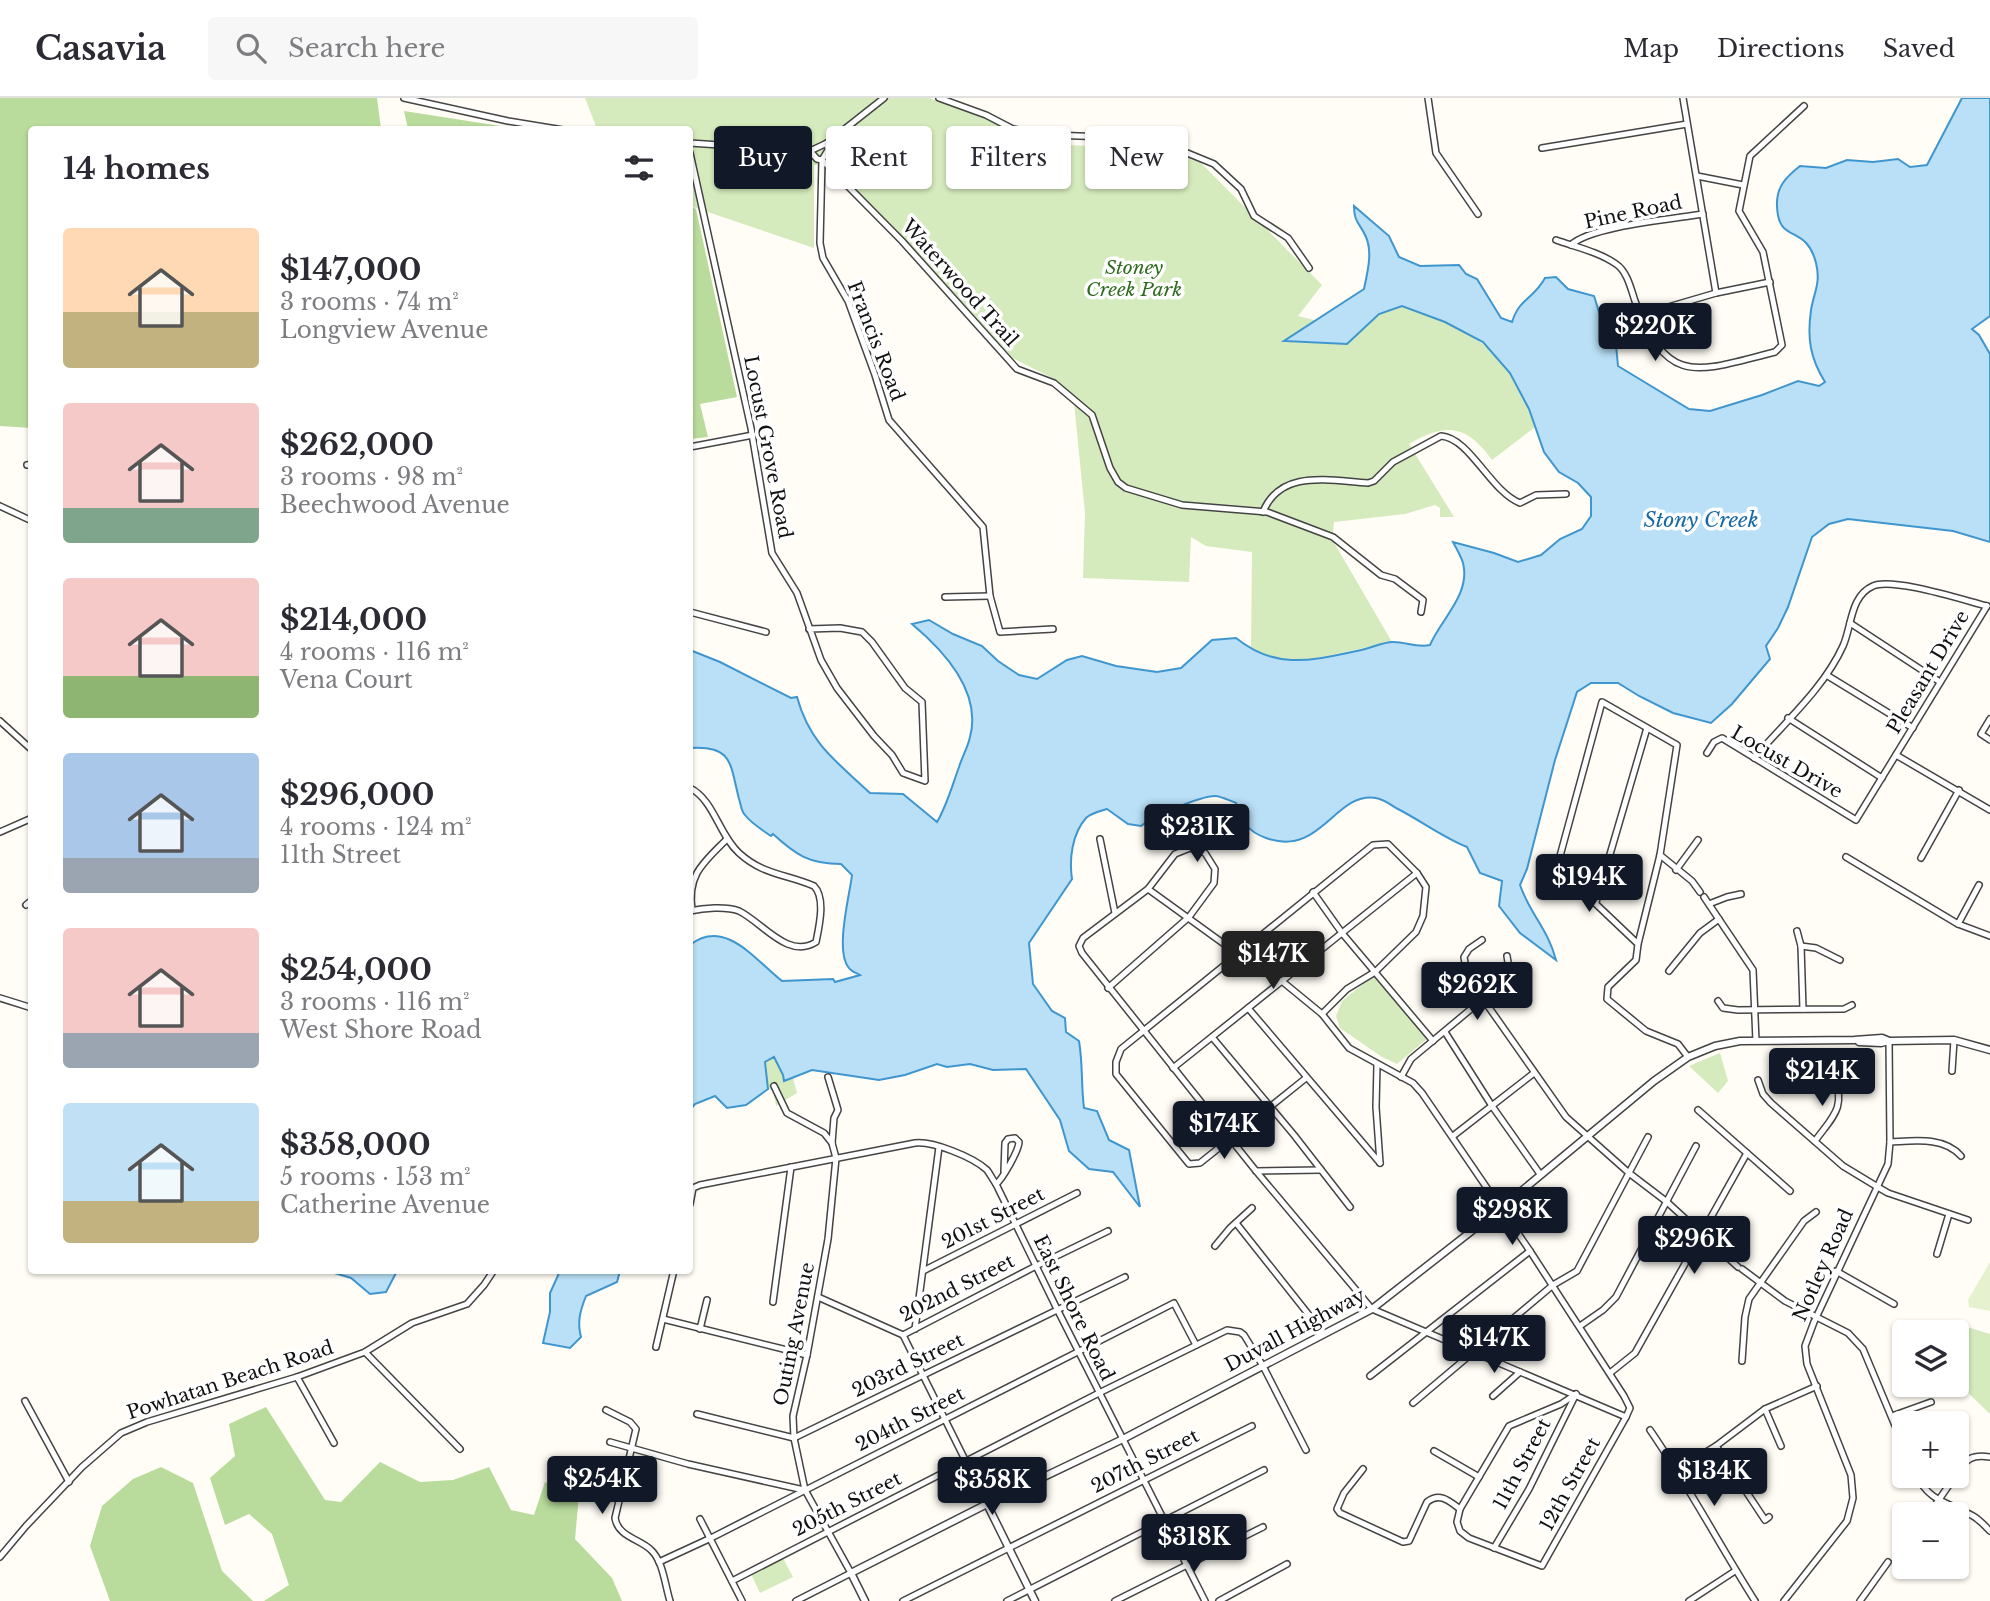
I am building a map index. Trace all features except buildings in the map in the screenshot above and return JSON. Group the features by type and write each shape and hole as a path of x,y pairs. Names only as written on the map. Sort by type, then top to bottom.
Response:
{"street":[{"path":"404,98 539,126"},
{"path":"849,126 884,98"},
{"path":"939,98 986,115 1013,129 1051,135 1135,138 1180,150 1214,164 1241,190 1254,216 1288,238 1309,268"},
{"path":"1428,98 1436,153 1478,214"},
{"path":"1683,98 1716,293"},
{"path":"1556,240 1618,265 1626,277 1641,315 1662,351 1682,366 1702,369 1775,352 1782,345 1763,252 1739,211 1750,156 1804,106"},
{"path":"1542,148 1687,124"},
{"path":"693,143 714,145"},
{"path":"812,153 822,160 826,153"},
{"name":"Waterwood Trail","path":"822,160 902,240 1017,369 1054,383 1092,415 1112,474 1118,482 1126,488 1182,505 1263,512 1333,537 1381,575 1395,579 1423,600 1421,611"},
{"name":"Francis Road","path":"822,160 820,251 848,301 876,375 889,420 983,527 990,596 1000,632 1053,629"},
{"name":"Locust Grove Road","path":"693,166 753,435 772,553 797,593 809,629 821,660 837,688 892,755 903,773 925,780 922,702 905,688 862,632 840,628 809,629"},
{"path":"1697,176 1743,185"},
{"name":"Pine Road","path":"1571,245 1593,233 1703,214"},
{"path":"1641,315 1716,293 1770,282"},
{"path":"693,446 753,435"},
{"path":"1263,512 1271,498 1288,484 1300,480 1368,483 1374,481 1393,462 1441,436 1457,440 1507,498 1520,503 1536,495 1566,494"},
{"path":"0,506 28,519"},
{"path":"1754,758 1828,676 1844,643 1852,613 1861,595 1872,586 1895,583 1988,607"},
{"path":"944,597 990,596"},
{"name":"Pleasant Drive","path":"1856,820 1988,607"},
{"path":"693,613 766,632"},
{"path":"1850,623 1940,682"},
{"path":"1828,676 1913,728"},
{"path":"1638,944 1557,867 1602,702 1677,745 1660,855 1636,960 1608,988 1607,999 1646,1031 1678,1044 1688,1057"},
{"path":"1788,718 1882,778"},
{"path":"1990,719 1981,734 1990,740"},
{"path":"0,721 28,746"},
{"path":"1596,902 1647,728"},
{"name":"Locust Drive","path":"1707,753 1714,742 1722,738 1856,820"},
{"path":"1896,755 1990,810"},
{"path":"1921,858 1959,790"},
{"path":"693,792 703,798 726,840 741,855 759,868 817,888 820,900 815,944 800,947 789,945 738,911 693,910"},
{"path":"0,832 28,820"},
{"path":"1100,838 1115,913"},
{"path":"693,885 704,862 726,840"},
{"path":"1676,870 1698,840"},
{"path":"1306,1077 1200,1163 1189,1164 1116,1074 1116,1062 1121,1049 1313,892 1373,845 1388,844 1417,873 1426,887 1423,916 1416,932 1375,972 1347,989 1322,1014"},
{"path":"1108,988 1189,917 1214,883 1215,869 1205,853 1190,848 1175,854 1148,889 1083,939 1079,947 1082,953 1108,988 1372,1309 1626,1417 1630,1408 1610,1373 1422,1093 1402,1077 1349,1048 1322,1014 1282,981 1238,954 1189,917 1148,889"},
{"path":"1660,855 1692,881 1754,970 1756,1041"},
{"path":"1846,857 1958,924 1990,936"},
{"path":"1173,1068 1417,873"},
{"path":"1958,924 1979,885"},
{"path":"1313,892 1342,933 1433,1041"},
{"path":"1709,904 1741,894"},
{"path":"1668,971 1700,933 1719,919"},
{"path":"1797,931 1801,947 1803,1009"},
{"path":"1482,940 1469,949 1464,957 1466,969 1483,999 1566,1117 1760,1284 1785,1301 1848,1333 1863,1349 1892,1416"},
{"path":"1801,947 1816,948 1840,960"},
{"path":"1402,1077 1411,1059 1483,999 1504,985 1510,975 1507,956"},
{"path":"0,998 28,1007"},
{"path":"1718,1001 1723,1008 1844,1009 1852,1005"},
{"path":"1248,1008 1380,1163 1376,1107 1377,1065"},
{"path":"1445,1032 1539,1174"},
{"path":"1212,1037 1350,1207"},
{"path":"1952,1071 1954,1040"},
{"name":"Duvall Highway","path":"796,1601 987,1504 1123,1439 1372,1309 1501,1208 1654,1081 1688,1057 1728,1042 1756,1041 1878,1043 1954,1040 1990,1050"},
{"name":"Notley Road","path":"1784,1601 1847,1521 1853,1498 1851,1475 1807,1364 1805,1346 1836,1271 1888,1164 1889,1041"},
{"path":"1453,1136 1534,1073"},
{"path":"1815,1140 1839,1105 1841,1096 1835,1076"},
{"path":"828,1077 838,1110 834,1118 832,1143"},
{"path":"1758,1080 1769,1101 1843,1166 1888,1193 1968,1220"},
{"path":"774,1086 786,1113 824,1133 832,1143"},
{"path":"1698,1110 1790,1191"},
{"path":"1413,1402 1553,1285 1577,1270 1648,1137"},
{"path":"996,1184 1002,1180 1004,1172 1005,1143 1008,1139 1015,1138 1020,1147 1004,1172"},
{"name":"East Shore Road","path":"693,1188 926,1142 973,1161 986,1170 996,1184 1205,1601"},
{"path":"1890,1142 1935,1142 1953,1148 1961,1156"},
{"name":"Outing Avenue","path":"832,1143 836,1158 830,1231 793,1416 794,1438 805,1490 865,1601"},
{"path":"1580,1326 1616,1297 1696,1146"},
{"path":"915,1329 939,1147"},
{"path":"1610,1373 1635,1353 1747,1153"},
{"path":"773,1302 792,1167"},
{"path":"1256,1171 1321,1170"},
{"name":"201st Street","path":"923,1271 1077,1193"},
{"path":"1215,1246 1252,1208"},
{"path":"1742,1361 1749,1299 1804,1221 1816,1212"},
{"path":"1937,1254 1949,1214"},
{"path":"1236,1223 1324,1334"},
{"name":"202nd Street","path":"818,1297 903,1335 1036,1265 1108,1231"},
{"path":"1370,1376 1530,1251"},
{"path":"1836,1271 1894,1304"},
{"name":"Powhatan Beach Road","path":"0,1557 69,1482 113,1439 129,1429 297,1377 365,1352 412,1323 467,1304 491,1274"},
{"path":"656,1348 673,1274"},
{"name":"203rd Street","path":"794,1438 1125,1277"},
{"path":"700,1329 707,1300"},
{"name":"204th Street","path":"659,1562 1174,1303 1196,1345"},
{"path":"663,1319 807,1355"},
{"name":"205th Street","path":"732,1581 1227,1330 1240,1332 1263,1366 1306,1450"},
{"path":"903,1335 1035,1601"},
{"path":"365,1352 460,1449"},
{"path":"1493,1396 1520,1372"},
{"path":"297,1377 334,1443"},
{"path":"1677,1470 1716,1446 1765,1409 1817,1386"},
{"path":"1494,1548 1469,1538 1460,1531 1457,1522 1460,1510 1509,1426 1576,1395"},
{"name":"11th Street","path":"1494,1548 1529,1489 1576,1395"},
{"path":"25,1401 69,1482"},
{"path":"1906,1411 1931,1402"},
{"path":"1765,1409 1781,1446"},
{"path":"606,1410 630,1422 636,1429 615,1518 616,1524 631,1539 650,1548 659,1562 670,1601"},
{"path":"697,1414 794,1438"},
{"name":"12th Street","path":"1494,1548 1542,1566 1626,1417"},
{"name":"207th Street","path":"903,1601 1143,1478 1252,1426"},
{"path":"1650,1430 1755,1601"},
{"path":"610,1442 688,1464 805,1490"},
{"path":"1716,1446 1765,1520 1769,1517"},
{"path":"1434,1451 1479,1477"},
{"path":"1969,1460 1978,1455 1990,1457"},
{"path":"569,1465 625,1481"},
{"path":"1363,1469 1344,1493 1337,1509 1339,1513 1403,1542 1409,1541 1431,1499 1443,1498 1460,1510"},
{"path":"1007,1601 1264,1470"},
{"path":"1924,1488 1938,1501 1977,1518 1990,1531"},
{"path":"1938,1501 1947,1488"},
{"path":"700,1519 742,1601"},
{"path":"1115,1601 1263,1527"},
{"path":"1860,1601 1888,1562"},
{"path":"1219,1601 1287,1564"},
{"path":"1689,1601 1735,1571"}],"green space":[{"path":"0,98 377,98 381,126 28,126 28,428 0,426"},
{"name":"Stoney Creek Park","path":"585,98 929,98 1013,126 946,126 946,189 1071,189 1071,145 1085,146 1085,189 1188,189 1190,152 1322,285 1298,316 1318,321 1285,341 1347,344 1387,310 1403,306 1410,308 1453,325 1498,358 1519,389 1535,427 1492,460 1474,440 1455,431 1434,432 1409,444 1454,517 1440,517 1440,508 1435,505 1405,514 1334,522 1333,533 1329,534 1392,642 1307,660 1274,659 1251,650 1252,552 1206,546 1191,537 1189,582 1083,578 1085,513 1074,402 1058,381 995,349 948,292 847,189 932,189 932,126 826,126 826,168 823,165 814,165 814,248 693,207 693,126 596,126"},
{"path":"404,111 500,126 407,126"},
{"path":"693,208 696,209 737,397 700,404 708,437 693,439"},
{"path":"1376,974 1428,1038 1397,1064 1340,1028 1336,1016 1342,1001"},
{"path":"1720,1053 1728,1081 1718,1093 1689,1066"},
{"path":"774,1057 784,1081 793,1078 797,1093 776,1106 773,1090 768,1089 765,1062"},
{"path":"1990,1262 1990,1311 1969,1307 1968,1300"},
{"path":"1969,1327 1990,1334 1990,1414 1969,1394"},
{"path":"266,1407 325,1500 341,1502 380,1462 420,1482 453,1480 489,1467 511,1510 534,1515 545,1482 579,1495 575,1539 612,1578 622,1601 264,1601 289,1585 272,1534 249,1514 225,1525 210,1478 235,1456 229,1424"},
{"path":"161,1467 193,1483 222,1571 253,1601 110,1601 90,1546 102,1506 133,1479"},
{"path":"783,1558 793,1577 760,1593 751,1574"}],"water":[{"name":"Stony Creek","path":"1962,98 1990,98 1990,316 1972,329 1979,335 1990,354 1990,542 1953,531 1848,519 1829,524 1812,537 1788,607 1766,646 1770,659 1732,704 1711,723 1673,713 1618,683 1591,683 1577,692 1555,760 1527,869 1520,885 1556,960 1520,933 1499,906 1502,881 1480,873 1467,847 1381,799 1362,799 1349,804 1314,832 1301,839 1285,842 1254,832 1243,821 1236,803 1217,796 1188,803 1141,826 1128,824 1107,809 1090,815 1081,824 1073,847 1072,879 1029,943 1033,984 1052,1011 1065,1018 1066,1032 1079,1041 1084,1108 1097,1111 1109,1140 1129,1150 1140,1207 1113,1172 1089,1169 1069,1151 1060,1120 1026,1069 993,1070 970,1064 947,1067 937,1064 879,1080 812,1070 784,1081 774,1057 765,1062 768,1089 746,1105 727,1108 715,1096 693,1106 693,943 715,936 728,939 751,953 782,981 833,979 835,982 860,975 851,970 843,952 844,924 852,875 841,864 804,857 773,834 771,836 757,826 743,812 727,759 715,750 693,748 693,651 791,698 797,697 802,713 817,740 835,761 870,793 903,794 937,822 969,741 972,720 970,704 965,688 947,659 912,624 929,620 982,646 1019,675 1037,679 1067,660 1082,656 1116,666 1157,672 1181,668 1212,640 1236,638 1266,655 1296,660 1327,657 1389,642 1430,645 1454,606 1463,585 1463,563 1453,542 1518,562 1541,555 1560,539 1582,529 1591,516 1591,497 1578,483 1559,472 1544,452 1529,409 1510,373 1483,342 1445,322 1402,306 1379,314 1347,344 1284,341 1364,289 1369,250 1366,237 1356,220 1354,206 1389,236 1399,257 1420,266 1459,265 1466,274 1477,279 1501,318 1512,322 1519,308 1545,278 1556,277 1568,289 1594,296 1601,318 1616,345 1618,366 1689,409 1710,411 1798,381 1819,386 1825,382 1813,356 1809,330 1817,282 1816,263 1806,243 1787,231 1779,218 1778,193 1786,178 1800,166 1826,168 1847,160 1873,162 1898,159 1910,167 1927,165"},
{"path":"338,1274 395,1274 386,1292 370,1294 351,1278"},
{"path":"559,1274 619,1274 617,1282 586,1296 580,1316 581,1337 570,1348 543,1343 550,1312 550,1293"}]}
